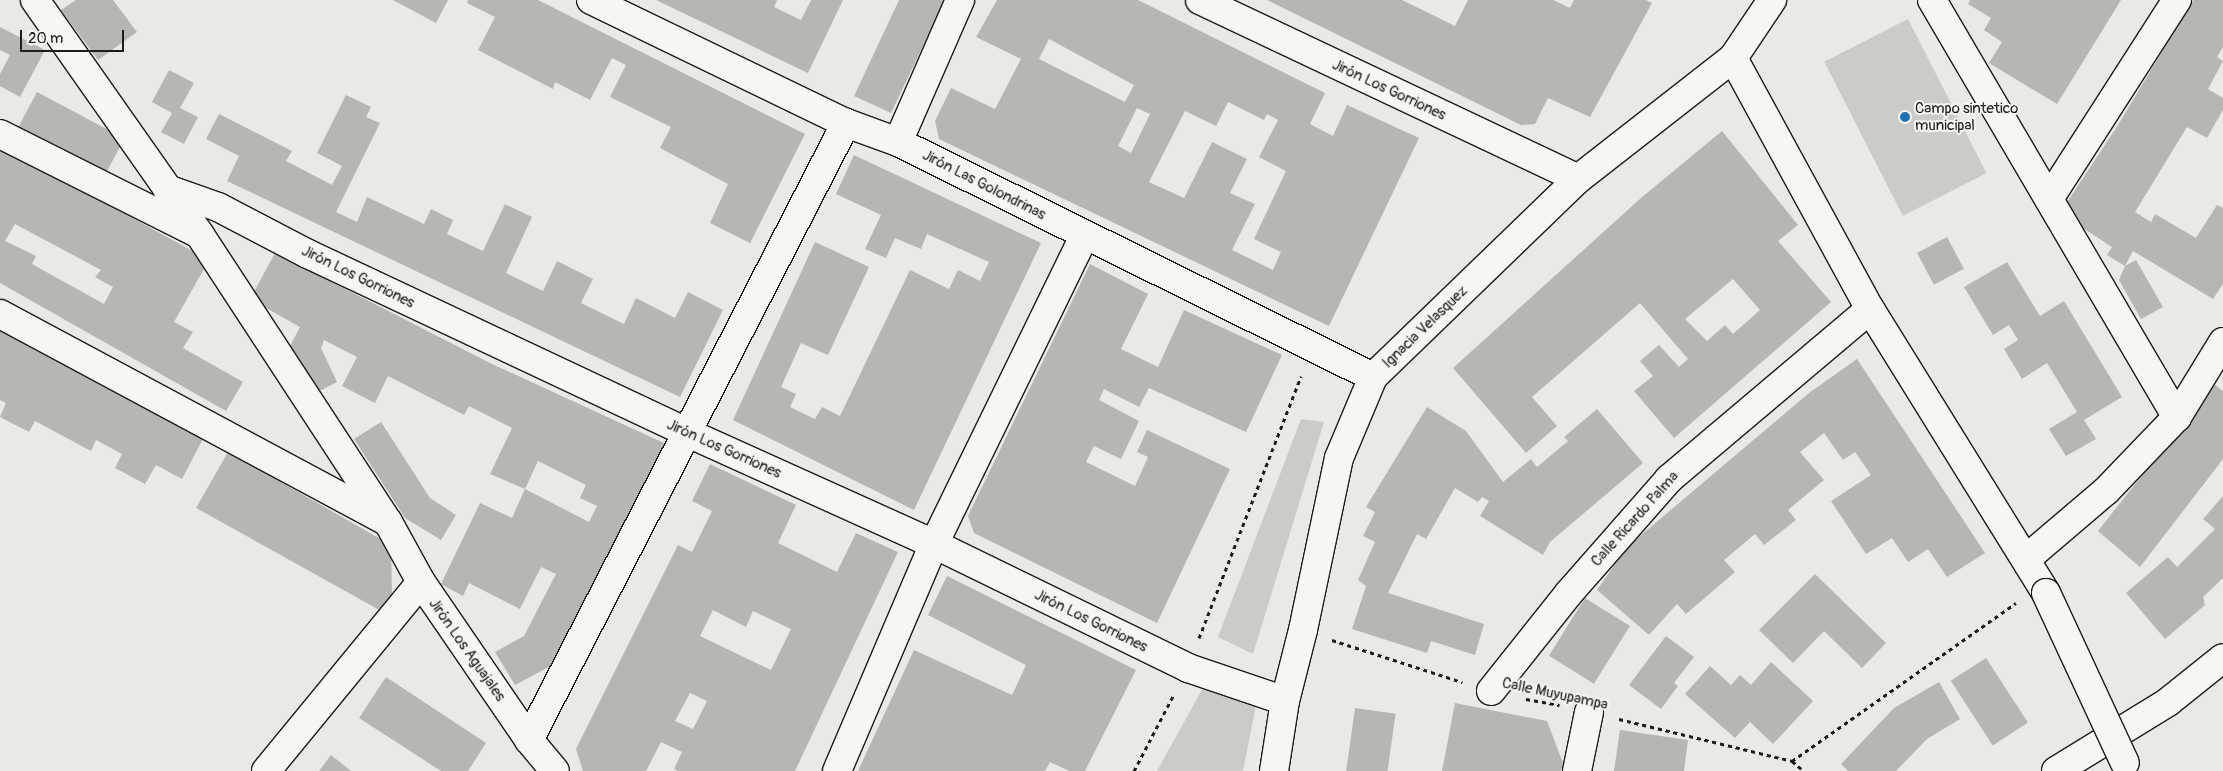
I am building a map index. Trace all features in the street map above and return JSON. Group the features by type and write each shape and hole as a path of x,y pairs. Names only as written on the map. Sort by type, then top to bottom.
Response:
{"street":[{"name":"Jirón Los Aguajales","path":"35,0 200,235 388,522 421,582 529,740 555,771"},
{"name":"Jirón Las Golondrinas","path":"591,0 846,123 898,142 1312,345 1373,377"},
{"path":"898,142 960,0"},
{"name":"Jirón Los Gorriones","path":"1200,0 1578,179"},
{"name":"Ignacia Velasquez","path":"1274,771 1285,701 1303,630 1339,458 1373,377 1578,179 1733,58 1772,0"},
{"path":"1932,0 2177,417"},
{"path":"2049,199 2178,0"},
{"path":"1733,58 1870,309 2044,589 2127,767"},
{"path":"529,740 846,123"},
{"path":"0,134 200,235"},
{"name":"Jirón Los Gorriones","path":"168,189 218,207 317,258 688,433 934,544 1188,668 1285,701"},
{"path":"837,771 934,544 1085,235"},
{"name":"Calle Ricardo Palma","path":"1491,691 1569,593 1669,479 1870,309"},
{"path":"0,314 388,522"},
{"path":"2026,559 2106,491 2177,417 2223,342"},
{"path":"266,771 421,582"},
{"path":"2056,771 2168,702 2223,658"},
{"path":"1577,771 1589,712"}],"path":[{"path":"1134,771 1188,668 1312,345"},
{"path":"1792,761 2044,589"},
{"name":"Calle Muyupampa","path":"1303,630 1491,691 1589,712 1792,761 1804,771"}],"shaded area":[{"name":"Campo sintetico municipal","path":"1908,19 1987,173 1903,216 1824,62"},
{"path":"1301,419 1324,422 1253,654 1218,637"},
{"path":"1209,677 1259,690 1243,771 1157,771"}],"building":[{"path":"76,0 113,0 137,32 98,60 61,10"},
{"path":"393,0 448,0 436,23"},
{"path":"468,0 538,0 805,134 750,243 710,223 728,184 660,148 671,127 610,97 626,65 612,58 590,100 555,82 553,89 478,50 495,17 467,3"},
{"path":"656,0 777,0 774,7 801,20 811,0 843,0 808,73"},
{"path":"899,0 945,0 891,113 854,96"},
{"path":"997,0 1138,0 1325,93 1310,124 1333,136 1347,105 1419,138 1329,326 939,139 935,121 951,88 995,109 1021,59 976,37","holes":["1049,39 1134,85 1125,102 1039,59","1228,102 1264,120 1267,114 1278,120 1259,157 1286,171 1254,239 1281,252 1273,270 1232,250 1255,204 1230,193 1247,159 1212,142 1184,198 1149,182 1185,111 1216,126","1137,108 1150,114 1131,153 1118,146"]},
{"path":"1267,0 1402,0 1455,26 1468,0 1553,0 1570,8 1574,0 1646,0 1652,3 1590,117 1548,98 1535,124 1521,125"},
{"path":"1970,0 2121,0 2057,104 1989,63 2002,42 1984,30 1991,18 1968,4"},
{"path":"2193,0 2223,0 2223,47 2217,57 2223,61 2208,89 2223,98 2223,110 2207,138 2187,127 2135,212 2151,222 2155,214 2196,238 2217,205 2223,208 2223,284 2213,299 2133,251 2125,266 2107,255 2112,247 2060,213 2118,125"},
{"path":"0,27 45,50 20,97 0,86 0,74 10,55 0,50"},
{"path":"169,70 194,83 180,108 198,117 184,144 161,132 172,113 152,102"},
{"path":"37,92 124,138 106,174 18,127"},
{"path":"346,95 371,107 366,117 380,123 336,212 357,222 367,197 424,224 431,209 453,220 447,234 483,251 505,204 532,217 506,273 543,291 557,261 593,279 581,303 624,324 636,298 675,318 688,292 723,310 680,397 227,181 239,156 206,139 219,114 292,151 286,161 332,185 342,166 317,153"},
{"path":"1722,131 1798,225 1778,241 1831,302 1674,438 1634,391 1653,376 1640,361 1659,345 1679,367 1688,359 1640,303 1532,397 1557,426 1526,453 1453,368 1641,198","holes":["1733,279 1760,310 1733,334 1725,325 1707,341 1685,319"]},
{"path":"0,145 209,260 174,322 193,332 183,348 243,382 226,411 0,283","holes":["15,224 101,270 95,277 113,287 104,304 32,264 36,256 5,241"]},
{"path":"854,155 1041,243 914,510 733,420 815,242 869,267 828,355 801,343 781,387 796,394 790,407 815,419 822,407 840,416 910,270 949,289 958,270 980,281 989,262 927,234 921,249 895,238 886,258 865,249 881,215 836,194"},
{"path":"1947,237 1964,269 1934,285 1917,253"},
{"path":"275,253 490,363 666,444 558,662 515,685 495,652 524,636 556,574 541,567 520,609 469,583 463,596 441,584 480,503 512,518 525,489 490,474 512,428 469,406 464,415 388,376 375,403 342,386 357,357 324,340 321,348 337,382 314,394 290,346 300,327 250,299","holes":["538,461 586,485 580,498 597,506 589,522 525,489"]},
{"path":"2136,260 2163,307 2141,319 2119,280 2125,266"},
{"path":"2007,262 2040,316 2064,301 2122,397 2084,420 2096,439 2066,456 2049,429 2077,412 2047,363 2022,379 2004,349 2018,340 2009,325 1993,335 1964,287"},
{"path":"1090,264 1148,294 1121,349 1158,367 1184,310 1282,355 1246,432 1149,388 1139,407 1104,389 1099,400 1139,421 1121,459 1094,446 1086,462 1135,486 1148,457 1137,452 1147,430 1230,469 1157,623 974,533 968,516"},
{"path":"0,326 205,435 182,479 156,465 145,484 115,468 122,454 96,440 91,451 35,421 29,432 0,417 6,403 0,400"},
{"path":"1857,359 1985,553 1947,577 1928,549 1908,562 1892,538 1866,554 1831,501 1871,475 1855,452 1843,460 1824,433 1800,452 1824,480 1788,510 1796,520 1764,545 1755,534 1724,560 1735,572 1686,614 1677,604 1649,635 1597,590 1627,547 1809,393"},
{"path":"2214,384 2223,391 2223,459 2140,567 2098,531"},
{"path":"1427,407 1466,431 1503,482 1531,459 1537,467 1568,441 1564,437 1597,409 1643,463 1550,542 1543,555 1480,516 1489,501 1482,497 1478,502 1455,488 1426,539 1417,534 1388,593 1484,624 1475,655 1431,641 1427,653 1352,629 1366,586 1358,580 1375,542 1363,536 1375,512 1366,507"},
{"path":"381,422 430,498 456,515 441,540 405,518 354,439"},
{"path":"228,452 391,545 392,595 383,612 196,508"},
{"path":"710,464 796,505 778,543 837,572 856,533 898,552 795,771 678,771 674,769 682,752 661,742 646,771 583,771 576,749 678,545 692,552 712,511 692,501","holes":["713,610 746,627 753,611 791,629 771,670 700,636","690,693 707,701 693,729 675,721"]},
{"path":"2223,496 2223,578 2203,597 2205,605 2165,639 2126,593 2168,557 2177,567 2215,529 2203,519"},
{"path":"1815,574 1886,643 1862,668 1824,631 1793,663 1759,630"},
{"path":"947,576 1136,670 1085,771 1069,771 1050,762 1045,771 858,771 914,650 1012,695 1026,665 928,615"},
{"path":"1585,598 1630,626 1594,684 1549,656"},
{"path":"1666,636 1694,657 1674,683 1678,686 1661,709 1629,685"},
{"path":"1986,658 2028,723 1993,745 1951,681"},
{"path":"1771,662 1813,701 1773,744 1750,722 1735,738 1685,694 1710,666 1731,685 1740,675 1751,685"},
{"path":"386,677 486,743 468,771 441,771 359,718"},
{"path":"1939,682 1960,719 1927,739 1896,771 1848,771 1841,764 1894,708"},
{"path":"1455,703 1547,721 1563,763 1561,771 1442,771"},
{"path":"1355,708 1396,714 1388,771 1346,771"},
{"path":"1620,730 1688,740 1684,771 1614,771"},
{"path":"331,755 351,771 319,771"}],"place":[{"name":"Campo sintetico municipal","path":"1905,117"}]}
